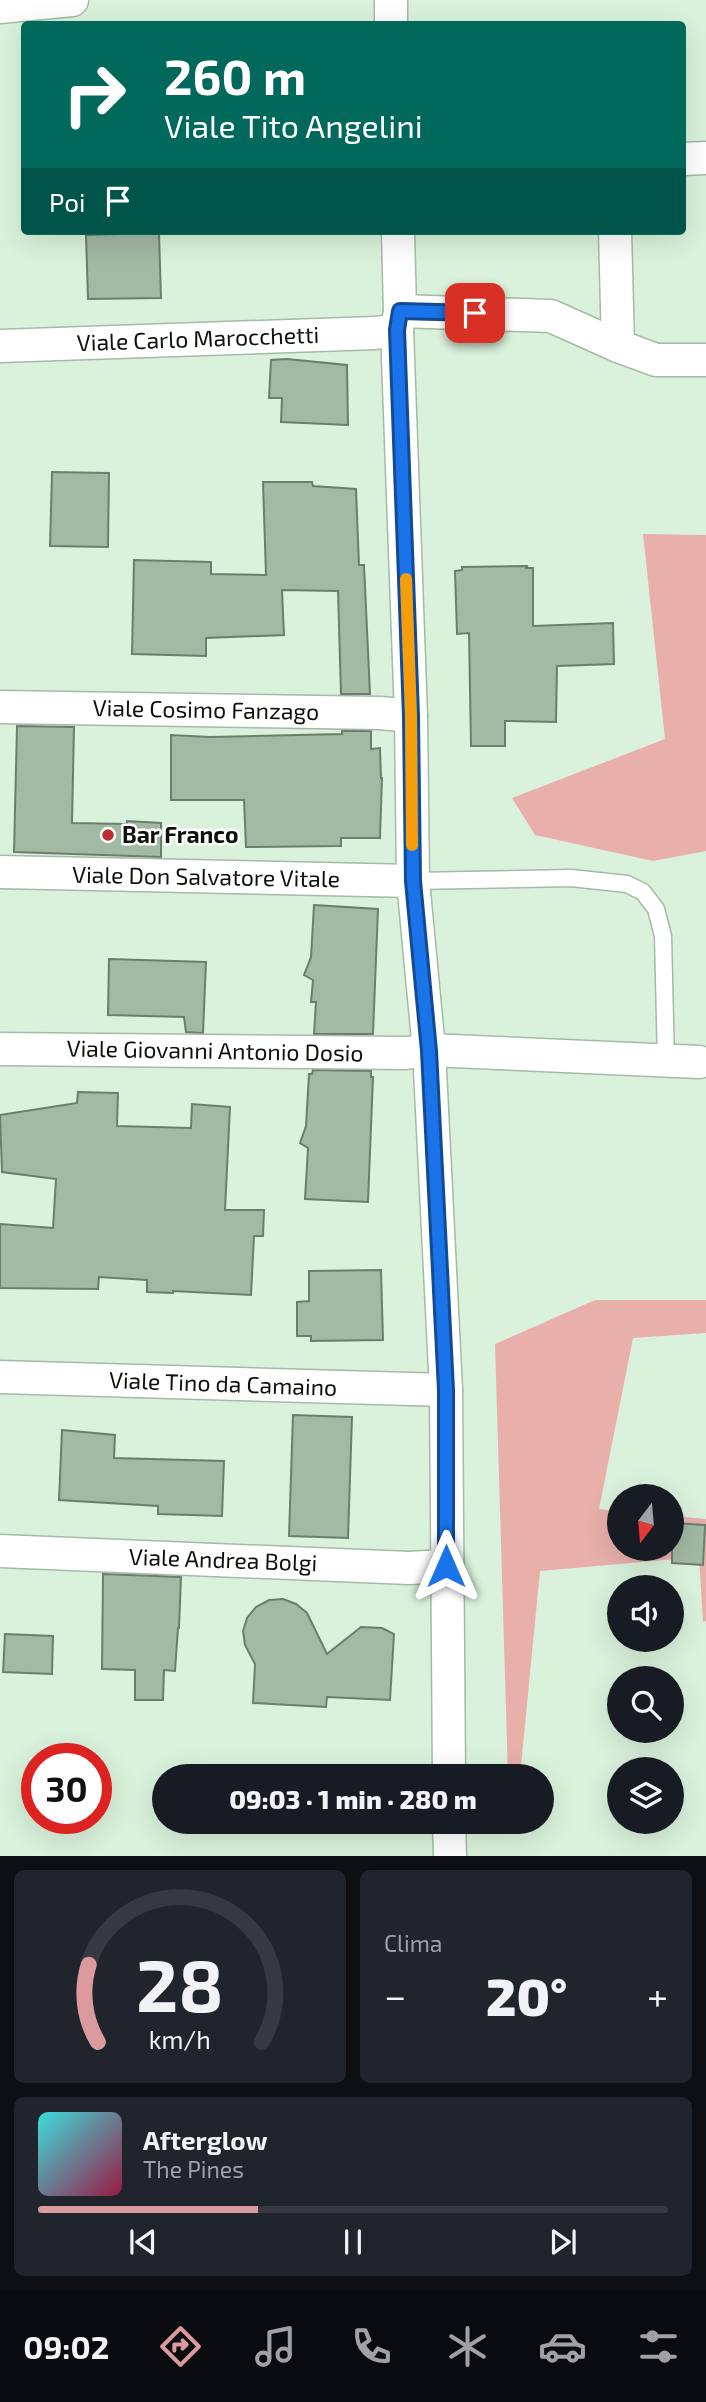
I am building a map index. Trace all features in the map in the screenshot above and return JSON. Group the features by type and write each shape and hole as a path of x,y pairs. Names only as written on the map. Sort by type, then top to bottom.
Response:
{"street":[{"path":"0,7 72,0"},
{"path":"391,0 391,21"},
{"path":"686,159 706,158"},
{"path":"398,235 413,881 429,1051 446,1390 449,1764"},
{"path":"615,235 618,346"},
{"name":"Viale Carlo Marocchetti","path":"0,346 375,333 398,321 551,316 656,360 706,360"},
{"name":"Viale Cosimo Fanzago","path":"0,707 380,713 411,716"},
{"name":"Viale Don Salvatore Vitale","path":"0,873 413,881"},
{"name":"Viale Giovanni Antonio Dosio","path":"0,1049 393,1053 429,1051 699,1062"},
{"name":"Viale Tino da Camaino","path":"0,1377 446,1390"},
{"name":"Viale Andrea Bolgi","path":"0,1551 409,1568 446,1566"},
{"path":"449,1834 450,1856"}],"lane":[{"path":"413,881 571,878 627,884 643,892 656,909 663,936 666,1062"}],"shaded area":[{"path":"643,534 706,535 706,851 653,861 535,835 512,798 665,739"},
{"path":"595,1300 706,1300 706,1333 633,1338 599,1509 607,1510 607,1561 654,1561 540,1571 521,1764 508,1764 495,1344"},
{"path":"684,1517 706,1519 706,1621 703,1622 699,1557 684,1558"}],"building":[{"path":"86,235 159,235 161,298 88,299"},
{"path":"271,360 347,365 348,425 281,422 282,398 269,398"},
{"path":"52,472 109,473 108,547 50,546"},
{"path":"263,482 312,482 313,486 356,489 359,565 364,565 370,694 341,694 338,591 282,590 284,635 206,638 206,656 132,654 134,560 211,562 211,574 266,575"},
{"path":"527,566 526,568 533,568 533,626 613,623 614,664 557,666 556,722 505,721 505,746 471,746 469,633 457,634 455,571 462,570 462,567"},
{"path":"17,726 74,727 72,823 161,823 161,857 14,852"},
{"path":"342,731 371,731 371,749 380,748 380,838 341,838 341,846 246,847 244,800 171,800 171,735 210,737 342,734"},
{"path":"314,905 378,909 373,1034 314,1034 316,1002 311,1002 313,980 304,975 311,957"},
{"path":"109,959 206,962 203,1033 186,1032 184,1017 108,1015"},
{"path":"313,1070 371,1071 373,1077 368,1202 305,1199 308,1148 300,1143 306,1126 309,1074 312,1074"},
{"path":"78,1092 118,1093 117,1126 191,1128 192,1104 230,1107 225,1210 264,1210 263,1236 254,1236 251,1295 147,1292 147,1280 99,1277 98,1289 0,1288 0,1224 53,1228 56,1179 2,1172 0,1115 77,1103"},
{"path":"381,1270 383,1340 311,1341 311,1336 297,1336 297,1302 309,1301 309,1271"},
{"path":"293,1415 352,1417 348,1538 289,1536"},
{"path":"62,1430 115,1435 114,1458 224,1461 222,1516 158,1514 158,1506 59,1500"},
{"path":"684,1524 705,1525 703,1565 672,1563 684,1561"},
{"path":"103,1574 181,1577 175,1671 164,1670 163,1700 135,1700 135,1670 102,1669"},
{"path":"283,1599 296,1604 307,1613 327,1654 361,1627 382,1628 394,1634 390,1700 327,1697 326,1707 253,1703 255,1664 245,1645 243,1631 247,1618 256,1607 269,1600"},
{"path":"5,1634 53,1636 52,1674 3,1672"}],"slow traffic":[{"path":"406,579 412,845"}],"place":[{"name":"Bar Franco","path":"108,835"}],"route":[{"path":"446,1566 446,1390 429,1051 413,881 411,716 397,330 400,311 475,313"}]}
